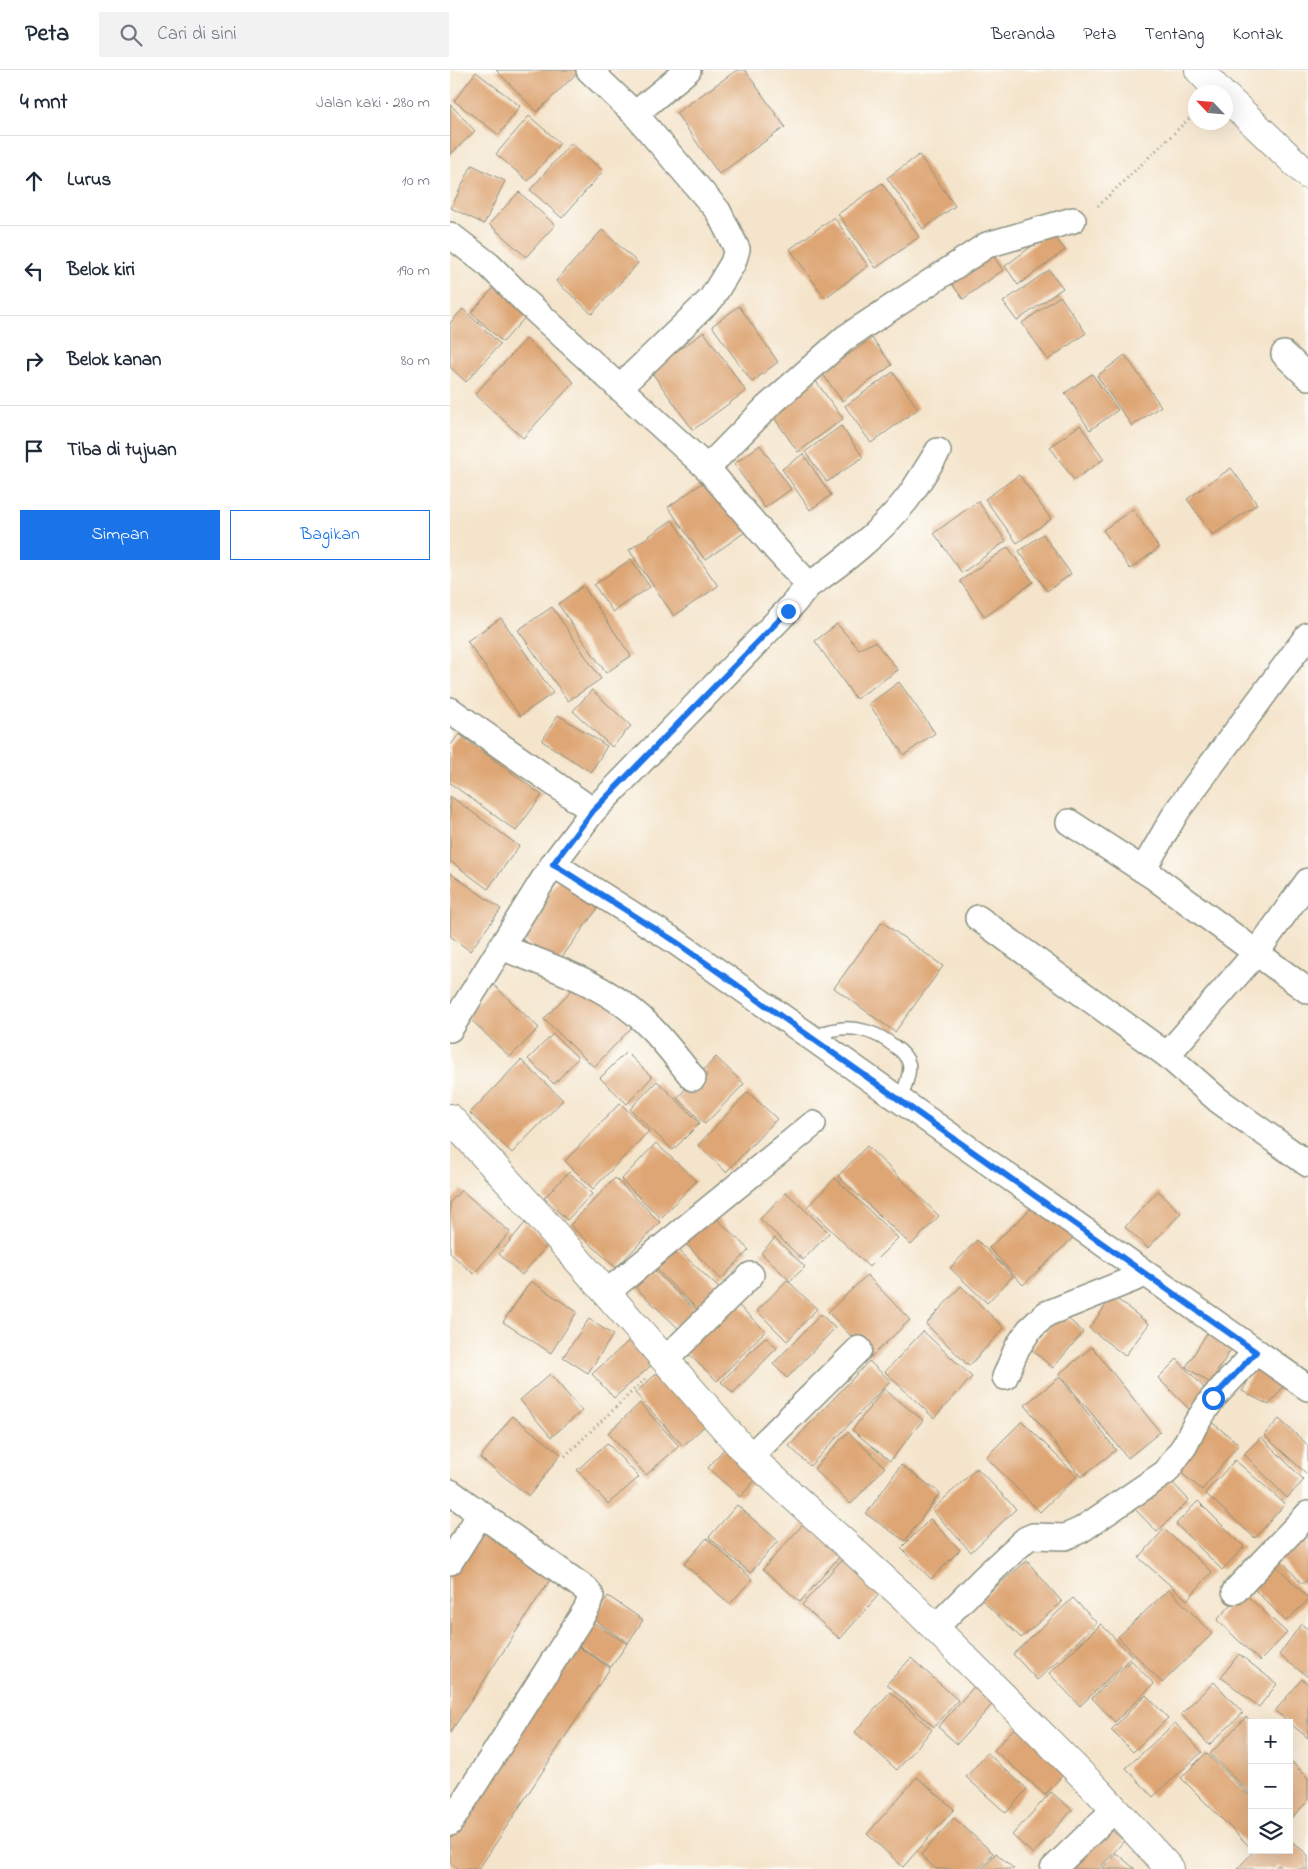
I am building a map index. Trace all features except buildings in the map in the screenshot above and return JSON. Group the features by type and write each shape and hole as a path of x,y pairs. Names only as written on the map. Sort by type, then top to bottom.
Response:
{"street":[{"path":"589,70 635,114 718,211 737,249 733,263 711,299 619,388"},
{"path":"635,114 688,70"},
{"path":"1199,70 1213,85"},
{"path":"1233,104 1308,176"},
{"path":"707,468 767,407 845,338 987,245 1073,220"},
{"path":"450,235 489,265 525,301 707,468 809,586"},
{"path":"1284,354 1308,377"},
{"path":"450,1029 553,864 593,811 788,611 809,586 827,574 892,516 907,500 938,451"},
{"path":"1143,870 1177,811 1308,635"},
{"path":"450,710 593,811"},
{"path":"1069,822 1143,870 1308,991"},
{"path":"553,864 676,942 1308,1388"},
{"path":"1167,1055 1256,953 1308,881"},
{"path":"978,918 1167,1055 1218,1100 1308,1164"},
{"path":"501,947 577,976 625,1004 652,1028 693,1078"},
{"path":"450,1118 534,1210 750,1457 906,1599 1115,1809 1170,1869"},
{"path":"606,1293 813,1124"},
{"path":"1005,1377 1021,1342 1029,1330 1046,1314 1146,1274"},
{"path":"665,1360 752,1276"},
{"path":"750,1457 859,1349"},
{"path":"935,1628 1026,1539 1033,1536 1065,1537 1081,1530 1166,1472 1185,1445 1195,1425 1213,1398 1256,1352"},
{"path":"450,1492 587,1590 591,1596 588,1608 450,1823"},
{"path":"450,1562 481,1513"},
{"path":"1235,1591 1308,1514"},
{"path":"1053,1869 1115,1809"}],"lane":[{"path":"812,1039 833,1030 851,1028 870,1031 888,1041 902,1052 909,1064 900,1101"}],"path":[{"path":"1073,220 1101,205 1188,120"},
{"path":"565,1456 665,1360"}],"route":[{"path":"788,611 593,811 553,864 676,942 1256,1352 1213,1398"}]}
